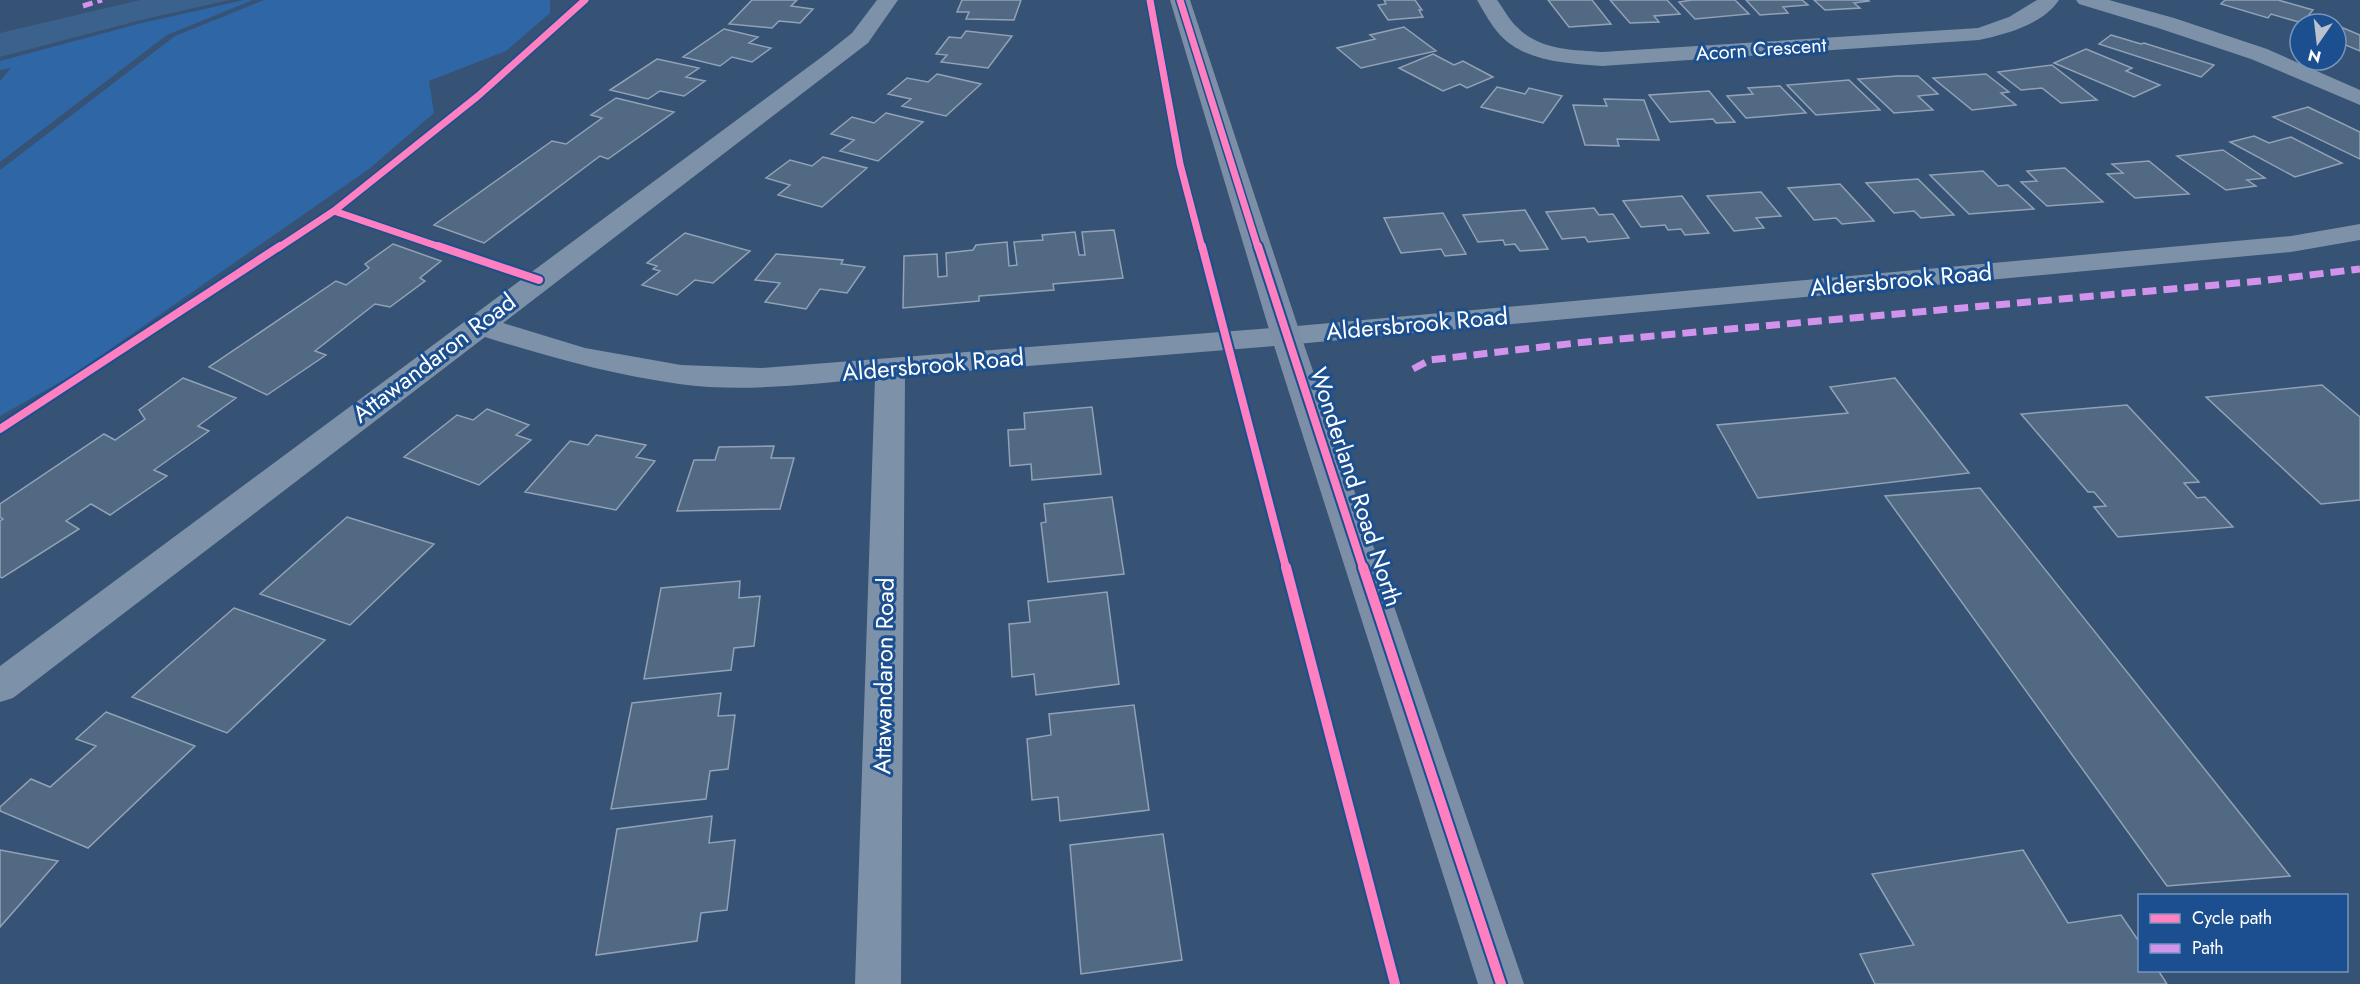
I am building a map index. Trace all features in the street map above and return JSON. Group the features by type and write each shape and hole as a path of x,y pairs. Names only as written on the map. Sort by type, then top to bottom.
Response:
{"main road":[{"name":"Wonderland Road North","path":"1180,0 1286,336 1501,984"}],"street":[{"name":"Attawandaron Road","path":"0,687 835,58 860,38 888,0"},
{"name":"Acorn Crescent","path":"1487,0 1509,32 1522,42 1560,54 1602,59 1979,34 2036,14 2049,0"},
{"path":"2086,0 2166,23 2259,54 2360,98"},
{"name":"Aldersbrook Road","path":"478,325 582,357 681,375 760,378 1286,336 2291,244 2360,232"},
{"name":"Attawandaron Road","path":"878,984 890,368"}],"shaded area":[{"path":"140,0 229,0 141,20 0,57 0,33"},
{"path":"244,0 253,0 167,35 0,162 0,81 11,68 0,70 0,61 138,24"},
{"path":"264,0 550,0 550,13 506,51 429,81 434,113 369,169 76,373 0,416 0,170 175,36"}],"building":[{"path":"752,0 797,0 791,6 813,9 800,23 779,21 772,28 729,24"},
{"path":"962,0 1021,0 1014,20 966,19 969,12 957,12"},
{"path":"1384,0 1415,0 1422,10 1419,10 1423,17 1388,20 1378,5 1386,4"},
{"path":"1548,0 1592,0 1611,24 1569,27"},
{"path":"1610,0 1667,0 1680,14 1654,16 1659,22 1630,23"},
{"path":"1735,0 1749,14 1695,19 1679,2"},
{"path":"1746,0 1802,0 1808,5 1783,7 1788,13 1760,15"},
{"path":"1814,0 1869,1 1854,3 1860,8 1825,10"},
{"path":"2225,0 2278,0 2313,10 2311,12 2288,12 2288,19 2271,14 2268,18 2221,4"},
{"path":"1404,27 1436,51 1361,68 1337,48 1375,39 1370,35"},
{"path":"724,29 758,37 749,43 771,48 752,62 732,57 720,66 683,57"},
{"path":"2348,30 2360,35 2360,51 2348,46"},
{"path":"966,31 1012,36 988,68 941,62 947,55 936,54 949,37 961,38"},
{"path":"2111,35 2214,65 2201,77 2099,44"},
{"path":"2086,49 2132,68 2126,71 2160,85 2134,97 2054,63"},
{"path":"1433,54 1454,65 1463,61 1493,77 1467,88 1460,84 1443,91 1399,68"},
{"path":"657,59 699,68 686,77 705,81 684,96 660,91 648,99 610,90"},
{"path":"2052,65 2097,100 2061,103 2042,88 2021,90 1998,72"},
{"path":"937,74 981,84 946,116 902,106 911,99 888,94 907,78 928,82"},
{"path":"1986,74 2009,92 2001,93 2016,105 1972,110 1933,78"},
{"path":"1918,76 1938,94 1918,96 1933,110 1894,113 1858,79"},
{"path":"1849,80 1880,110 1816,115 1787,85"},
{"path":"1780,86 1806,113 1746,118 1727,96 1753,94 1748,88"},
{"path":"1497,87 1525,94 1529,88 1562,96 1543,123 1481,107"},
{"path":"1709,91 1735,122 1716,123 1713,119 1670,122 1649,95"},
{"path":"616,98 674,112 608,159 600,156 484,243 434,225 552,141 566,144 602,118 591,115"},
{"path":"1604,99 1644,100 1659,140 1617,139 1619,146 1585,145 1573,105 1607,106"},
{"path":"2308,107 2360,132 2360,159 2273,117"},
{"path":"886,113 923,122 878,161 840,151 854,140 831,134 852,117 874,123"},
{"path":"2254,136 2269,143 2291,137 2342,163 2295,177 2230,142"},
{"path":"2223,150 2265,178 2247,180 2256,186 2226,190 2177,156"},
{"path":"823,157 867,168 822,207 778,195 790,185 766,178 790,160 812,166"},
{"path":"2149,161 2189,194 2135,198 2107,174 2123,173 2112,164"},
{"path":"2065,168 2103,202 2047,206 2021,182 2037,181 2027,171"},
{"path":"1983,171 1998,186 2008,185 2034,209 1969,214 1930,175"},
{"path":"1918,179 1954,215 1921,218 1914,211 1894,213 1866,183"},
{"path":"1840,184 1874,221 1842,224 1836,218 1814,220 1788,188"},
{"path":"1761,192 1781,216 1756,218 1764,228 1734,231 1707,196"},
{"path":"1682,196 1709,233 1685,235 1681,229 1668,230 1665,225 1641,227 1623,201"},
{"path":"1594,208 1599,215 1613,214 1629,238 1588,242 1585,237 1562,239 1546,212"},
{"path":"1525,210 1548,249 1520,251 1515,244 1505,245 1503,240 1478,242 1463,215"},
{"path":"1443,213 1466,254 1445,256 1441,249 1401,253 1384,218"},
{"path":"1114,230 1123,278 1053,284 1054,290 979,296 979,301 903,308 904,256 937,254 938,277 947,276 946,253 973,250 976,245 1007,242 1009,266 1017,265 1014,242 1043,240 1042,235 1075,232 1079,255 1085,255 1082,232"},
{"path":"685,233 750,251 713,283 695,280 677,295 642,285 660,271 653,269 657,266 647,263"},
{"path":"393,244 441,261 420,278 425,281 390,307 375,304 315,351 326,355 267,395 209,367 336,281 346,285 369,268 365,264"},
{"path":"776,254 843,260 841,264 865,267 847,293 820,289 806,309 765,302 780,283 755,280"},
{"path":"183,378 236,398 198,426 209,431 154,470 167,476 110,515 91,504 66,521 79,529 2,578 0,577 0,521 3,519 0,517 0,504 104,434 115,440 145,419 139,410"},
{"path":"1895,378 1969,473 1758,498 1717,425 1848,413 1830,387"},
{"path":"2322,385 2360,417 2360,500 2321,504 2206,397"},
{"path":"2127,405 2199,482 2184,483 2197,498 2205,497 2233,527 2118,537 2094,507 2106,506 2094,492 2088,492 2021,414"},
{"path":"1092,407 1101,474 1032,480 1031,464 1010,466 1008,430 1025,429 1024,413"},
{"path":"487,409 529,425 516,435 531,440 479,485 404,457 457,415 473,420"},
{"path":"596,435 646,445 636,457 655,461 616,510 525,492 570,441 588,445"},
{"path":"774,446 771,458 794,458 780,509 677,511 694,460 715,460 719,447"},
{"path":"1980,488 2290,876 2167,886 1885,496"},
{"path":"1112,497 1124,574 1048,582 1041,523 1046,522 1044,504"},
{"path":"347,517 434,544 350,625 260,594"},
{"path":"740,581 739,598 760,596 754,646 734,648 731,670 644,679 661,588"},
{"path":"1107,592 1119,684 1036,695 1034,674 1012,677 1009,624 1030,622 1028,601"},
{"path":"234,608 325,640 227,733 132,697"},
{"path":"721,693 718,716 735,715 728,769 710,771 706,799 611,809 632,703"},
{"path":"1134,705 1149,810 1060,821 1058,797 1032,800 1027,739 1051,735 1049,714"},
{"path":"106,712 195,746 88,848 0,811 0,807 31,779 50,787 96,746 76,739"},
{"path":"712,816 709,843 735,840 727,910 701,913 697,941 596,955 617,829"},
{"path":"1163,834 1182,960 1081,974 1070,845"},
{"path":"0,850 58,861 0,927"},
{"path":"2023,850 2068,923 2121,915 2138,940 2138,972 2159,972 2167,984 1875,984 1860,954 1914,945 1872,874"}],"marked path":[{"path":"83,6 102,0"},
{"path":"1413,369 1430,360 1576,343 2260,281 2360,269"}],"cycle path":[{"path":"0,429 334,211 478,96 585,0"},
{"path":"1150,0 1180,164 1395,984"},
{"path":"1180,0 1286,336 1501,984"},
{"path":"334,211 539,280"}]}
